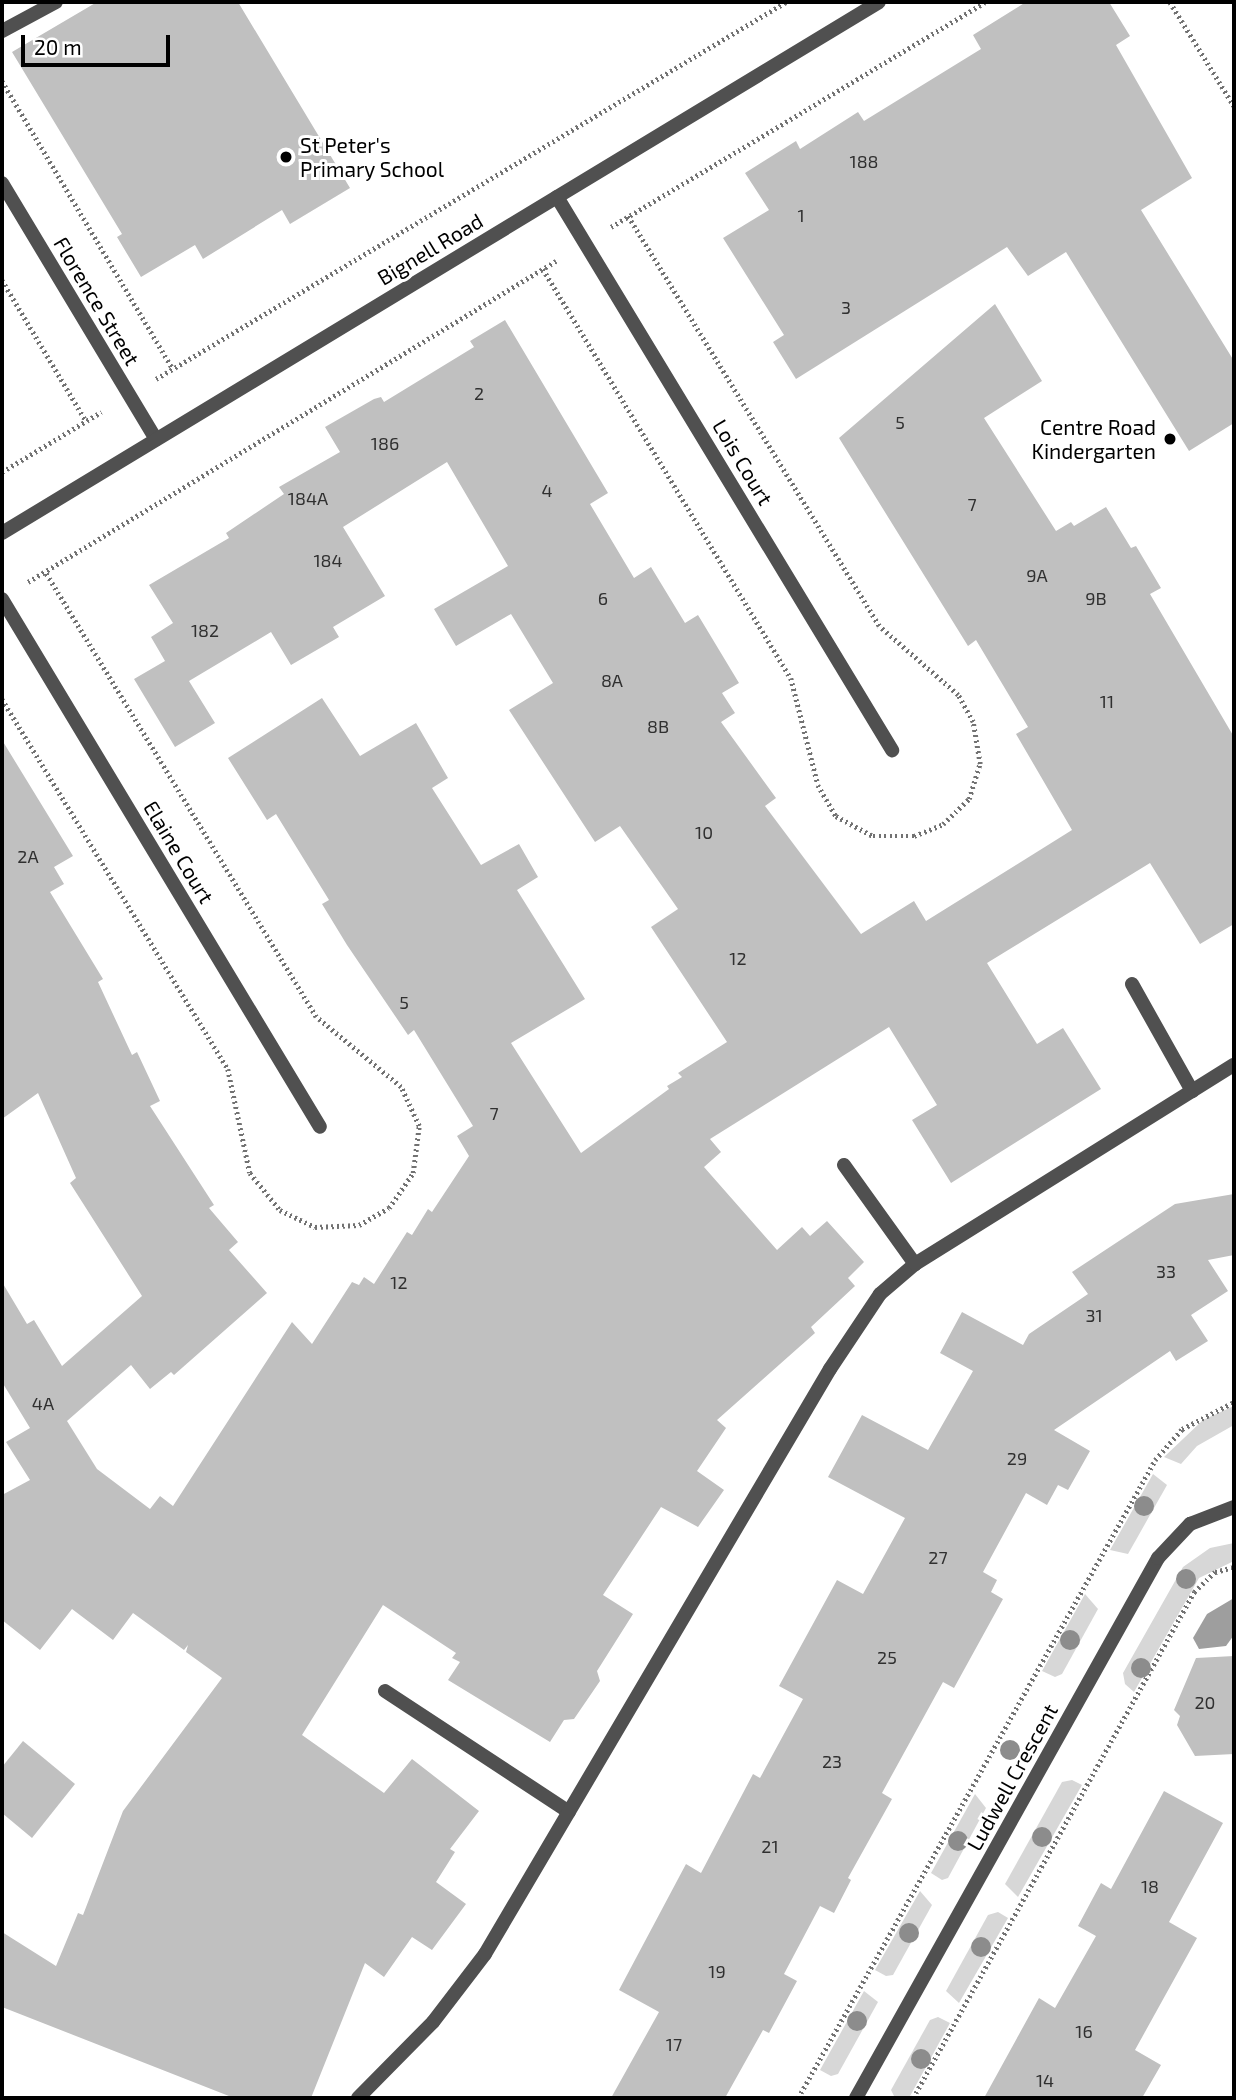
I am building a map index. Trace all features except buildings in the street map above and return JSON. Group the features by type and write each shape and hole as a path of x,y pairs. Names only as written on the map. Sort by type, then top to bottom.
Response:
{"street":[{"path":"2,31 56,2"},
{"name":"Bignell Road","path":"2,533 879,2"},
{"name":"Florence Street","path":"2,183 156,439"},
{"name":"Lois Court","path":"557,197 892,750"},
{"name":"Elaine Court","path":"2,599 320,1127"},
{"path":"1132,984 1192,1091"},
{"path":"358,2098 461,1989 569,1812 830,1369 880,1294 915,1264 1234,1065"},
{"path":"844,1165 915,1264"},
{"name":"Ludwell Crescent","path":"856,2098 1158,1558 1190,1524 1234,1507"},
{"path":"386,1691 569,1812"}],"path":[{"path":"2,472 786,2"},
{"path":"23,586 585,242 985,2"},
{"path":"1170,2 1234,106"},
{"path":"2,81 173,369"},
{"path":"2,280 86,421"},
{"path":"798,2098 1155,1461 1182,1429 1234,1402"},
{"path":"913,2098 1194,1592 1215,1572 1234,1567"}],"shaded area":[{"path":"1234,1406 1234,1425 1197,1446 1181,1464 1164,1457 1203,1420"},
{"path":"1153,1474 1167,1485 1128,1554 1110,1550"},
{"path":"1234,1543 1234,1561 1199,1578 1134,1692 1125,1684 1123,1673 1183,1567 1210,1548"},
{"path":"1085,1594 1098,1609 1062,1674 1055,1677 1042,1671"},
{"path":"1234,1598 1234,1635 1226,1646 1199,1649 1193,1638 1207,1614"},
{"path":"1072,1780 1082,1785 1018,1897 1005,1884 1062,1782"},
{"path":"975,1794 986,1808 948,1878 942,1880 931,1873"},
{"path":"920,1891 932,1905 893,1975 886,1976 875,1970"},
{"path":"998,1912 1008,1918 959,2003 946,1991 988,1915"},
{"path":"864,1991 878,2002 838,2074 831,2076 820,2070"},
{"path":"938,2017 950,2023 909,2098 895,2098 891,2090 930,2020"}],"place":[{"name":"St Peter's Primary School","path":"286,157"},
{"name":"Centre Road Kindergarten","path":"1170,439"}]}
